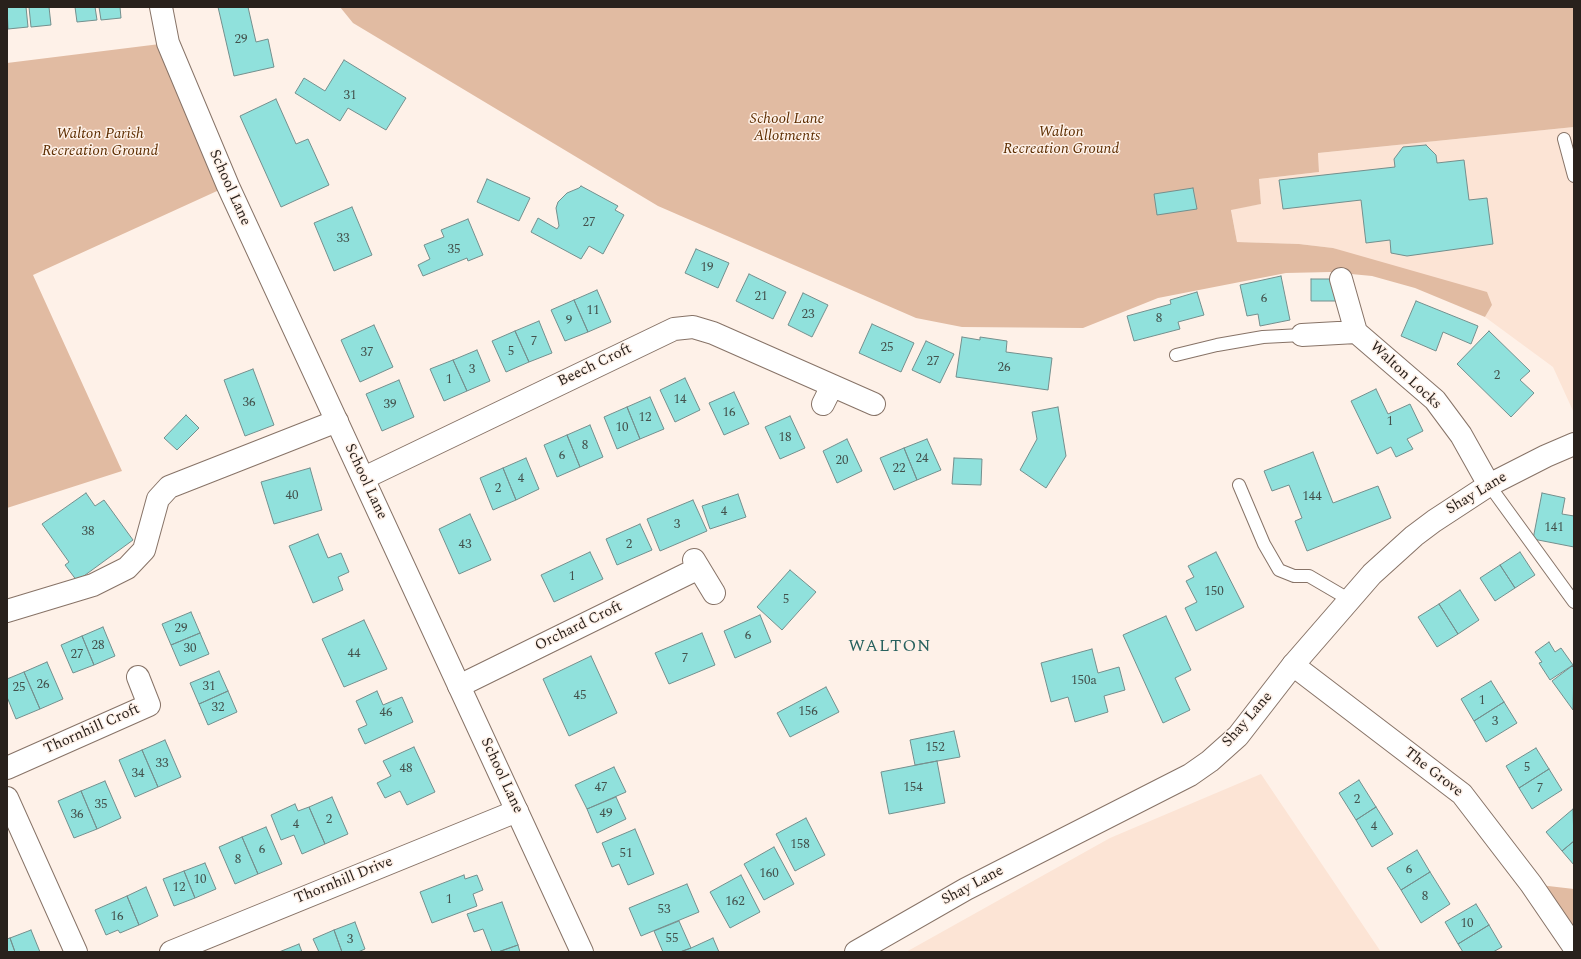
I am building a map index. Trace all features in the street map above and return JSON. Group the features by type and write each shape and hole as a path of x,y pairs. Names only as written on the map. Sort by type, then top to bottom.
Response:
{"street":[{"name":"School Lane","path":"161,7 168,42 212,150 582,952"},
{"name":"Walton Locks","path":"1341,279 1356,332 1435,400 1461,435 1488,485"},
{"name":"Beech Croft","path":"364,478 674,329 694,327 713,333 828,395 874,404"},
{"name":"Walton Locks","path":"1302,335 1356,332"},
{"path":"7,611 93,585 126,568 144,550 158,499 169,487 337,421"},
{"name":"Shay Lane","path":"856,952 966,890 1190,775 1210,761 1238,736 1293,665 1372,574 1414,536 1434,520 1488,485 1546,456 1574,444"},
{"name":"Orchard Croft","path":"460,686 697,564 714,593"},
{"name":"The Grove","path":"1293,665 1462,794 1531,884 1574,947"},
{"name":"Thornhill Croft","path":"7,768 149,705 138,677"},
{"path":"7,798 76,952"},
{"name":"Thornhill Drive","path":"171,952 517,811"}],"lane":[{"path":"1564,139 1574,176"},
{"path":"1176,355 1263,336 1302,335"},
{"path":"1239,485 1264,544 1279,570 1294,576 1309,576 1350,600"},
{"path":"1488,485 1574,602"}],"shaded area":[{"path":"1574,127 1574,413 1553,367 1485,317 1492,305 1333,248 1299,244 1237,242 1231,209 1261,204 1259,179 1319,172 1318,153"},
{"path":"1261,774 1381,952 906,952 1110,838"}],"green space":[{"path":"340,7 1574,7 1574,127 1318,153 1319,172 1259,179 1261,204 1231,210 1237,242 1299,244 1333,248 1487,292 1492,305 1485,317 1415,288 1372,276 1330,272 1286,273 1158,298 1083,328 962,327 916,318 658,206 353,23"},
{"name":"Walton Parish Recreation Ground","path":"168,43 228,186 33,275 122,471 7,508 7,63"},
{"path":"1531,884 1574,889 1574,947"}],"building":[{"path":"7,7 26,7 28,27 8,29"},
{"path":"29,7 49,7 51,25 31,27"},
{"path":"75,7 95,7 97,20 77,22"},
{"path":"99,7 120,7 121,18 101,20"},
{"path":"218,7 248,7 256,42 268,39 274,67 234,76"},
{"path":"344,60 406,98 386,130 348,108 340,121 295,93 304,78 325,91"},
{"path":"276,99 296,144 308,139 329,185 281,207 240,116"},
{"path":"1426,145 1436,155 1437,163 1464,160 1469,200 1487,198 1493,244 1407,256 1391,253 1390,240 1366,243 1361,200 1283,209 1279,180 1395,167 1394,159 1403,147"},
{"path":"487,179 530,198 519,221 477,202"},
{"path":"581,186 618,206 615,210 624,215 603,254 589,246 581,259 531,232 538,218 557,229 559,226 556,208 558,202 567,193"},
{"path":"1193,188 1197,209 1157,215 1154,194"},
{"path":"352,207 372,255 334,271 314,223"},
{"path":"468,219 483,255 468,261 467,258 423,276 418,265 430,259 424,245 444,237 441,230"},
{"path":"696,249 729,263 718,288 685,273"},
{"path":"749,274 786,292 773,319 736,301"},
{"path":"1281,276 1290,320 1260,326 1258,314 1247,316 1240,285"},
{"path":"1311,279 1337,279 1337,301 1311,301"},
{"path":"597,290 611,322 588,332 574,300"},
{"path":"1197,292 1204,315 1178,322 1180,329 1134,341 1127,316 1171,304 1170,300"},
{"path":"803,293 828,305 812,337 788,325"},
{"path":"574,300 588,332 565,341 551,310"},
{"path":"1416,301 1478,326 1471,344 1443,332 1436,351 1401,336"},
{"path":"539,321 552,353 529,362 515,331"},
{"path":"872,324 914,343 901,372 859,353"},
{"path":"374,325 393,367 360,382 341,340"},
{"path":"515,331 529,362 506,372 492,341"},
{"path":"1489,331 1530,371 1520,380 1534,393 1511,417 1457,364"},
{"path":"962,337 980,340 980,337 1007,341 1006,352 1052,358 1048,390 956,377"},
{"path":"926,341 954,354 940,383 912,370"},
{"path":"477,350 490,381 467,391 453,360"},
{"path":"453,360 467,391 444,401 430,369"},
{"path":"253,369 274,425 245,436 224,380"},
{"path":"685,378 700,410 675,422 660,390"},
{"path":"399,380 414,417 382,431 366,394"},
{"path":"1376,389 1388,414 1410,404 1423,431 1407,439 1413,449 1396,457 1391,447 1377,454 1351,401"},
{"path":"734,392 749,424 724,435 709,403"},
{"path":"650,397 664,429 640,439 627,407"},
{"path":"627,407 640,439 617,449 604,417"},
{"path":"1058,407 1066,456 1046,488 1020,470 1037,439 1032,412"},
{"path":"186,415 199,428 177,450 164,438"},
{"path":"790,416 805,448 780,459 765,427"},
{"path":"590,425 603,457 580,467 567,435"},
{"path":"567,435 580,467 557,477 544,445"},
{"path":"847,439 862,471 837,483 823,451"},
{"path":"927,439 941,470 917,480 904,448"},
{"path":"904,448 917,480 894,490 880,458"},
{"path":"1313,452 1333,503 1378,486 1391,518 1307,551 1295,521 1302,518 1289,485 1272,491 1264,471"},
{"path":"526,458 539,489 516,500 503,468"},
{"path":"954,458 982,459 981,485 952,484"},
{"path":"310,468 322,510 274,524 261,482"},
{"path":"503,468 516,500 493,510 480,478"},
{"path":"86,493 95,506 104,500 133,540 77,581 65,565 69,562 42,524"},
{"path":"1542,493 1565,498 1562,514 1574,516 1574,547 1533,539"},
{"path":"738,494 746,517 710,529 702,506"},
{"path":"693,500 707,531 660,551 647,519"},
{"path":"470,514 491,560 459,574 439,529"},
{"path":"640,524 652,550 617,565 606,539"},
{"path":"318,534 328,558 341,553 349,572 338,577 343,590 313,603 289,546"},
{"path":"590,552 603,579 554,602 541,575"},
{"path":"1216,552 1244,607 1196,631 1185,608 1197,602 1186,581 1194,577 1188,566"},
{"path":"1520,552 1535,575 1515,588 1500,565"},
{"path":"1500,565 1515,588 1495,601 1480,578"},
{"path":"790,570 816,592 782,630 757,607"},
{"path":"1460,590 1479,620 1458,634 1439,604"},
{"path":"1439,604 1458,634 1437,647 1418,617"},
{"path":"191,612 200,633 171,645 162,624"},
{"path":"760,615 771,642 735,658 724,631"},
{"path":"1166,616 1191,670 1175,678 1190,710 1163,723 1123,635"},
{"path":"364,620 387,669 344,687 322,639"},
{"path":"103,627 115,656 94,665 82,636"},
{"path":"200,633 209,654 180,666 171,645"},
{"path":"702,633 715,665 669,684 655,653"},
{"path":"82,636 94,665 73,673 61,645"},
{"path":"1549,642 1555,652 1561,648 1573,665 1550,680 1539,663 1542,662 1535,652"},
{"path":"1092,649 1098,673 1119,667 1125,690 1104,696 1108,712 1075,722 1068,697 1051,702 1041,663"},
{"path":"591,656 617,713 569,736 543,679"},
{"path":"47,662 63,699 40,709 24,672"},
{"path":"1572,666 1574,668 1573,710 1552,681"},
{"path":"219,671 228,691 199,704 190,683"},
{"path":"24,672 40,709 16,719 7,697 7,679"},
{"path":"1491,681 1504,702 1474,721 1461,699"},
{"path":"826,687 839,712 790,737 777,713"},
{"path":"228,691 237,712 208,725 199,704"},
{"path":"377,691 383,705 402,697 413,722 365,744 358,729 367,725 356,701"},
{"path":"1504,702 1517,723 1486,742 1474,721"},
{"path":"954,731 960,757 915,765 910,740"},
{"path":"165,740 181,777 158,787 142,750"},
{"path":"414,747 435,792 407,805 400,791 385,798 377,783 391,776 383,761"},
{"path":"1536,748 1549,769 1519,788 1506,766"},
{"path":"142,750 158,787 135,797 119,760"},
{"path":"937,761 945,803 889,814 881,772"},
{"path":"614,767 626,792 587,809 575,785"},
{"path":"1549,769 1562,790 1532,809 1519,788"},
{"path":"1359,780 1376,807 1356,820 1339,793"},
{"path":"105,781 121,818 97,829 81,791"},
{"path":"81,791 97,829 74,838 58,801"},
{"path":"332,797 348,834 325,844 309,807"},
{"path":"616,797 626,819 597,833 587,809"},
{"path":"295,804 298,811 309,807 325,844 302,854 294,835 281,840 271,815"},
{"path":"1376,807 1393,834 1372,847 1356,820"},
{"path":"1573,809 1574,841 1562,851 1546,832"},
{"path":"806,818 825,855 795,871 776,834"},
{"path":"266,827 282,864 258,874 242,837"},
{"path":"635,829 654,874 628,885 619,864 612,867 602,843"},
{"path":"242,837 258,874 235,884 219,847"},
{"path":"1574,841 1574,865 1562,851"},
{"path":"774,847 794,884 764,900 744,864"},
{"path":"1417,850 1430,872 1401,890 1387,868"},
{"path":"205,863 216,889 195,898 184,871"},
{"path":"184,871 195,898 174,906 163,879"},
{"path":"1430,872 1450,904 1421,923 1401,890"},
{"path":"464,875 465,879 477,875 483,890 473,894 477,906 432,923 420,892"},
{"path":"741,875 760,912 730,928 710,892"},
{"path":"687,884 699,912 641,936 629,908"},
{"path":"146,887 158,916 139,925 127,896"},
{"path":"127,896 139,925 120,933 118,930 106,935 95,910"},
{"path":"502,902 518,945 498,952 492,952 483,929 474,932 467,914"},
{"path":"1476,904 1489,925 1458,944 1445,922"},
{"path":"679,921 691,948 680,952 663,952 654,931"},
{"path":"355,922 365,949 358,952 342,952 334,930"},
{"path":"1489,925 1502,947 1493,952 1463,952 1458,944"},
{"path":"31,930 40,952 15,952 10,938"},
{"path":"334,930 342,952 319,952 313,939"},
{"path":"10,938 15,952 7,952 7,939"},
{"path":"713,938 719,952 680,952 691,948"},
{"path":"299,944 302,952 279,952"},
{"path":"518,945 520,952 498,952"}],"district":[{"name":"WALTON","path":"890,648"}],"park label":[{"name":"School Lane Allotments","path":"787,128"},
{"name":"Walton Recreation Ground","path":"1061,142"}]}
